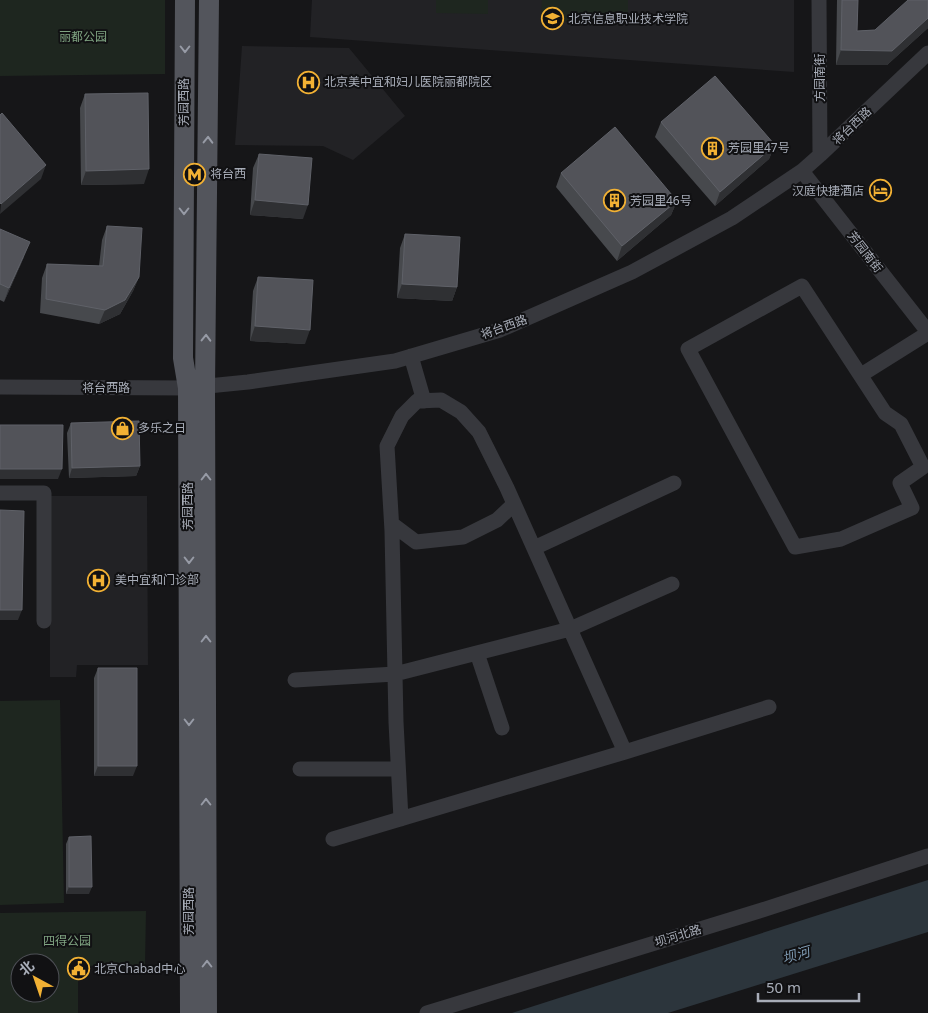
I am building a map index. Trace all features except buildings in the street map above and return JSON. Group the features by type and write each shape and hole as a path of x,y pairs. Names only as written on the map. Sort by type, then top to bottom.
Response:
{"main road":[{"name":"芳园西路","path":"185,0 183,358 197,388 207,1013"},
{"name":"芳园西路","path":"190,1013 197,388 209,0"}],"street":[{"name":"方园南街","path":"819,0 820,155"},
{"name":"将台西路","path":"0,387 197,388 385,362 500,330 632,272 732,218 802,171 928,52"},
{"name":"芳园南街","path":"802,171 928,332"},
{"path":"802,286 861,375 886,413 900,424 924,467 900,483 912,508 841,539 795,547 688,349 802,286"},
{"path":"861,375 928,332"},
{"path":"411,356 424,401"},
{"path":"401,819 395,674 392,524 387,446 402,416 417,401 441,400 462,412 479,432 514,504 625,752"},
{"path":"534,548 674,483"},
{"path":"0,493 44,493 44,621"},
{"path":"392,524 416,542 463,537 497,520 514,504"},
{"path":"295,680 395,674 570,629 672,584"},
{"path":"477,653 502,728"},
{"path":"333,839 770,707"},
{"path":"300,768 398,769"},
{"name":"坝河北路","path":"427,1013 759,911 928,856"}],"shaded area":[{"name":"北京信息职业技术学院","path":"312,0 794,0 794,72 310,37"},
{"name":"北京美中宜和妇儿医院丽都院区","path":"242,46 349,48 405,116 353,160 323,146 235,145"},
{"name":"美中宜和门诊部","path":"50,496 147,496 148,665 77,665 76,677 50,677"}],"green space":[{"name":"丽都公园","path":"0,0 165,0 165,74 0,76"},
{"path":"436,0 488,0 488,14 436,13"},
{"path":"542,0 628,0 628,23 541,21"},
{"path":"60,700 64,903 0,905 0,701"},
{"name":"四得公园","path":"146,911 145,965 78,966 78,1013 0,1013 0,913"}],"water":[{"name":"坝河","path":"928,880 928,932 668,1013 512,1013"}],"place":[{"name":"北京信息职业技术学院","path":"552,19"},
{"name":"北京美中宜和妇儿医院丽都院区","path":"308,82"},
{"name":"芳园里47号","path":"712,148"},
{"name":"将台西","path":"194,174"},
{"name":"汉庭快捷酒店","path":"880,191"},
{"name":"芳园里46号","path":"614,201"},
{"name":"多乐之日","path":"122,428"},
{"name":"美中宜和门诊部","path":"99,580"},
{"name":"北京Chabad中心","path":"78,969"}]}
